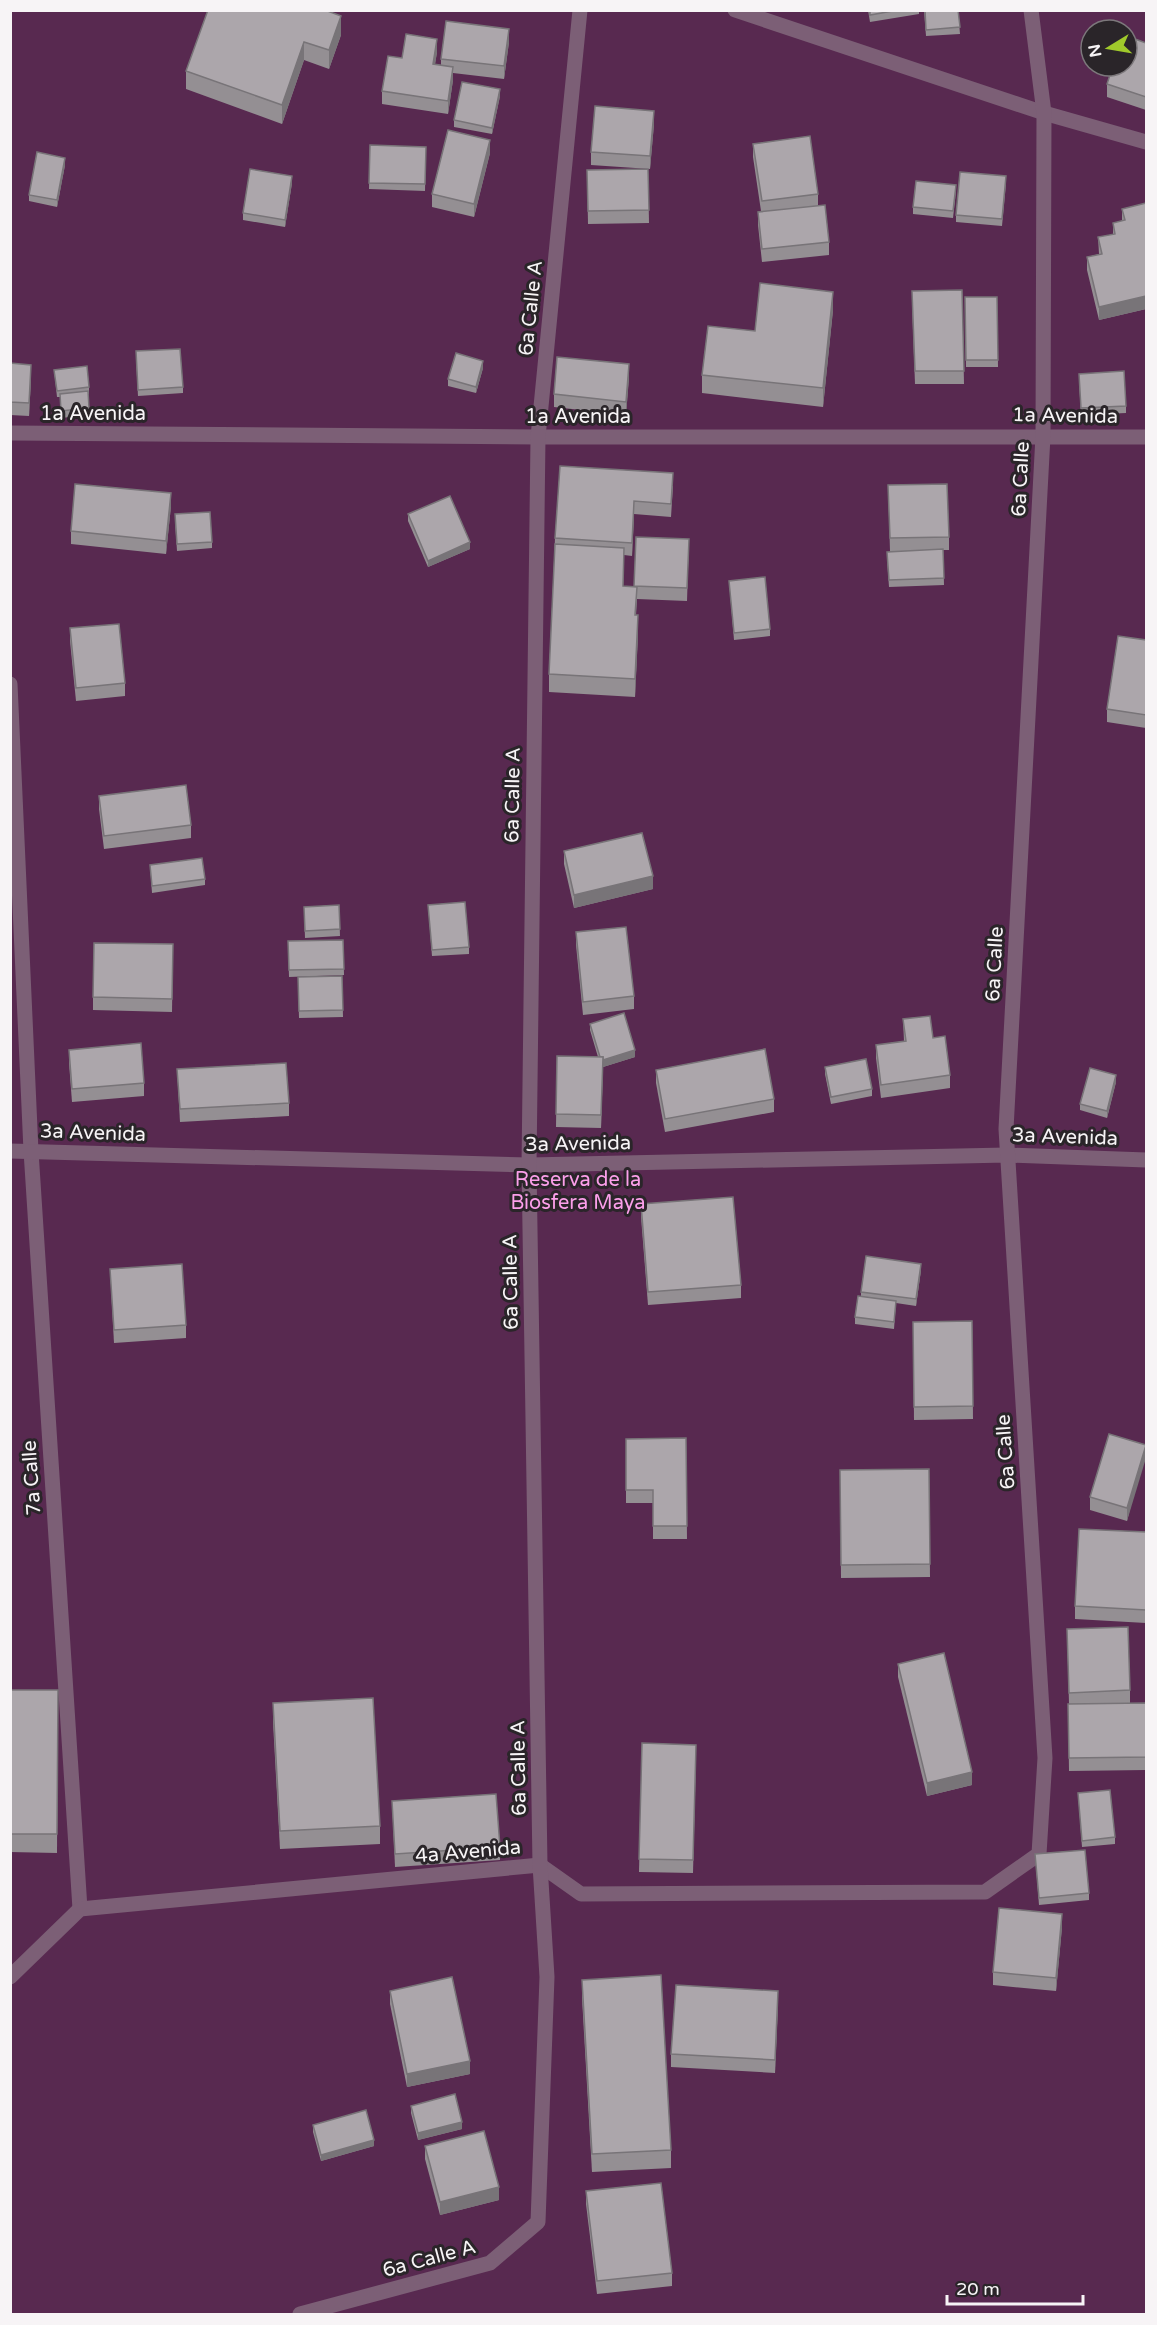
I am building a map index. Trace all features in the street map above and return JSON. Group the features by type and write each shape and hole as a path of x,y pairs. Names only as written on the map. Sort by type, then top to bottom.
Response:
{"street":[{"name":"6a Calle A","path":"300,2314 490,2263 538,2222 547,1977 540,1865 529,1165 538,437 580,10"},
{"path":"735,10 1044,113 1146,142"},
{"name":"6a Calle","path":"985,1892 1039,1854 1045,1758 1007,1155 1007,1117 1043,436 1044,113 1031,10"},
{"name":"1a Avenida","path":"10,433 538,437 1146,437"},
{"name":"7a Calle","path":"10,684 31,1151 80,1909"},
{"name":"3a Avenida","path":"10,1151 529,1165 1007,1155 1146,1160"},
{"name":"4a Avenida","path":"80,1909 540,1865 581,1894 985,1892"},
{"path":"10,1977 80,1909"}],"green space":[{"name":"Reserva de la Biosfera Maya","path":"11,11 1146,11 1146,2314 11,2314"}],"building":[{"path":"208,10 325,10 341,16 329,50 304,42 282,105 186,71"},
{"path":"870,10 898,10 870,15"},
{"path":"925,10 958,10 960,27 926,30"},
{"path":"446,21 509,29 504,66 441,59"},
{"path":"406,34 437,39 433,64 453,67 448,101 382,91 388,56 402,58"},
{"path":"1139,40 1146,43 1146,97 1107,84 1109,78 1139,78"},
{"path":"462,82 500,89 492,128 454,120"},
{"path":"595,106 654,111 650,156 591,152"},
{"path":"448,130 490,140 474,204 432,194"},
{"path":"810,136 818,194 762,201 753,144"},
{"path":"370,145 426,147 425,184 369,183"},
{"path":"37,152 65,158 57,200 29,195"},
{"path":"250,169 292,176 285,220 243,213"},
{"path":"648,169 649,210 588,211 587,170"},
{"path":"960,172 1006,176 1002,219 956,215"},
{"path":"916,181 956,185 953,211 913,207"},
{"path":"1146,203 1146,296 1099,307 1087,257 1102,254 1098,237 1115,234 1113,223 1125,220 1122,209"},
{"path":"825,205 829,242 762,249 758,212"},
{"path":"760,283 833,292 823,388 702,375 708,326 755,331"},
{"path":"962,290 964,371 915,371 912,291"},
{"path":"965,297 997,297 998,360 966,360"},
{"path":"180,349 183,387 138,390 136,351"},
{"path":"456,353 483,361 476,387 448,379"},
{"path":"557,357 629,364 626,402 554,394"},
{"path":"10,363 31,365 29,403 10,402"},
{"path":"87,366 89,387 57,391 54,370"},
{"path":"1124,371 1126,406 1081,408 1079,374"},
{"path":"88,391 89,408 61,411 60,394"},
{"path":"560,466 673,473 671,504 634,501 632,543 555,538"},
{"path":"75,484 171,493 166,541 71,531"},
{"path":"947,484 949,537 890,538 888,485"},
{"path":"450,496 470,542 428,561 408,514"},
{"path":"210,512 212,542 177,544 175,514"},
{"path":"636,537 689,539 687,588 634,586"},
{"path":"555,544 624,548 623,586 637,587 635,679 549,674"},
{"path":"943,549 944,578 889,580 887,552"},
{"path":"765,577 770,629 734,633 729,581"},
{"path":"119,624 125,683 76,688 70,628"},
{"path":"1118,636 1146,640 1146,715 1107,709"},
{"path":"186,785 191,825 104,836 99,796"},
{"path":"642,833 653,876 574,895 564,851"},
{"path":"202,858 205,879 152,886 150,865"},
{"path":"465,902 469,947 432,950 428,905"},
{"path":"339,905 340,929 305,931 304,907"},
{"path":"626,927 634,996 583,1002 576,932"},
{"path":"343,940 344,969 289,970 288,941"},
{"path":"94,943 173,944 172,999 93,997"},
{"path":"342,976 343,1010 299,1011 298,977"},
{"path":"624,1013 635,1050 603,1060 603,1057 600,1057 590,1024"},
{"path":"930,1016 933,1038 945,1036 950,1075 881,1085 876,1045 906,1041 903,1019"},
{"path":"141,1043 144,1083 72,1089 69,1050"},
{"path":"765,1049 774,1099 665,1119 656,1070"},
{"path":"557,1056 603,1057 601,1115 556,1114"},
{"path":"866,1059 872,1089 831,1097 825,1067"},
{"path":"286,1063 289,1103 180,1109 177,1069"},
{"path":"1090,1068 1116,1075 1107,1111 1080,1104"},
{"path":"733,1197 741,1285 648,1292 641,1204"},
{"path":"866,1256 921,1264 916,1299 861,1292"},
{"path":"182,1264 186,1325 114,1330 110,1269"},
{"path":"858,1296 896,1301 894,1322 855,1317"},
{"path":"972,1321 973,1406 914,1407 913,1322"},
{"path":"1109,1434 1146,1445 1127,1508 1090,1497"},
{"path":"686,1438 687,1526 653,1526 653,1490 626,1490 626,1439"},
{"path":"929,1469 930,1564 841,1565 840,1470"},
{"path":"1079,1529 1146,1532 1146,1610 1075,1606"},
{"path":"1128,1627 1130,1690 1069,1693 1067,1629"},
{"path":"944,1653 972,1772 927,1783 898,1664"},
{"path":"10,1690 58,1690 57,1834 10,1834"},
{"path":"373,1698 380,1826 280,1831 273,1703"},
{"path":"1146,1703 1146,1757 1069,1758 1068,1704"},
{"path":"642,1743 696,1745 693,1860 639,1859"},
{"path":"1110,1790 1115,1837 1082,1841 1078,1793"},
{"path":"496,1794 500,1847 395,1854 392,1801"},
{"path":"1085,1850 1089,1893 1039,1898 1035,1854"},
{"path":"999,1908 1062,1914 1056,1978 993,1972"},
{"path":"661,1975 671,2150 592,2154 582,1980"},
{"path":"452,1977 470,2061 407,2074 390,1991"},
{"path":"676,1985 778,1991 775,2060 671,2054"},
{"path":"455,2094 462,2122 418,2133 411,2106"},
{"path":"366,2110 374,2140 321,2155 313,2125"},
{"path":"484,2131 499,2187 440,2202 425,2146"},
{"path":"661,2183 672,2273 597,2281 586,2191"}]}
